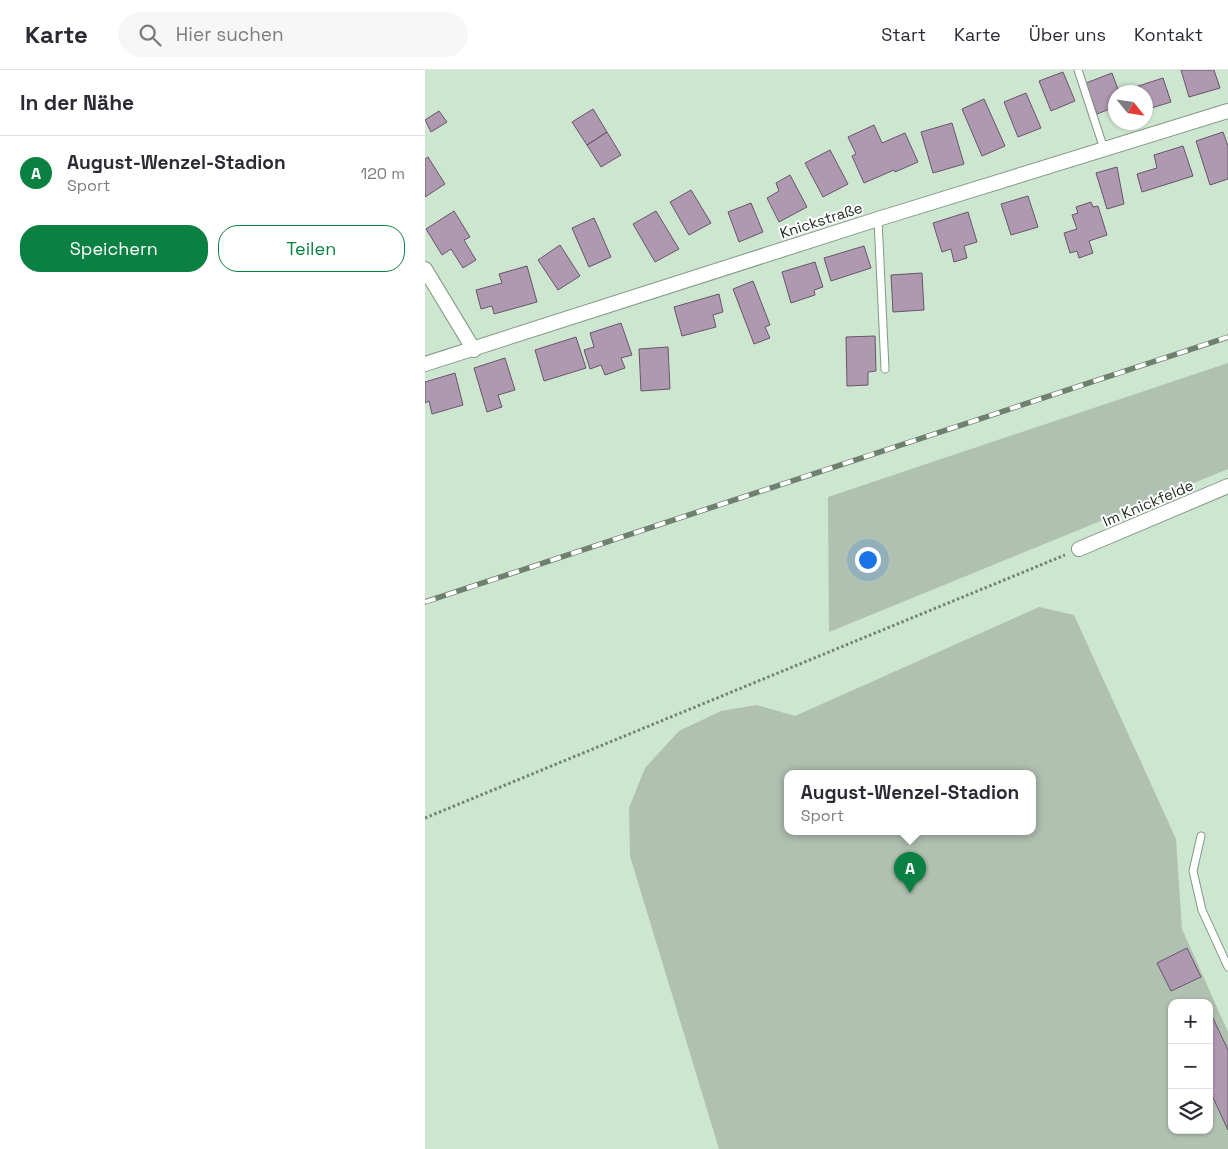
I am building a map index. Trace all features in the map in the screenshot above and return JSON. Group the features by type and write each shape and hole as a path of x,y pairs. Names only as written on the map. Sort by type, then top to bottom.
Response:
{"street":[{"name":"Knickstraße","path":"425,364 474,350 878,219 1228,110"},
{"path":"425,269 474,350"},
{"name":"Im Knickfelde","path":"1079,548 1228,486"}],"lane":[{"path":"1078,70 1104,149"},
{"path":"878,219 885,369"},
{"path":"1201,836 1193,871 1197,891 1202,910 1228,966"}],"path":[{"path":"425,818 1079,548"}],"green space":[{"path":"1228,363 1228,469 829,632 828,497"},
{"path":"1039,607 1074,615 1176,839 1182,929 1228,1032 1228,1149 719,1149 630,856 629,808 645,768 679,731 721,711 757,705 795,716"}],"building":[{"path":"1181,70 1214,70 1220,88 1189,97"},
{"path":"1063,72 1075,101 1051,111 1039,81"},
{"path":"1112,73 1116,85 1108,85 1108,110 1097,114 1086,83"},
{"path":"1163,78 1171,102 1153,108 1153,85 1141,85"},
{"path":"1026,93 1041,128 1018,137 1004,102"},
{"path":"984,99 1005,146 982,156 962,109"},
{"path":"593,109 607,132 587,145 572,122"},
{"path":"439,111 447,122 431,132 425,120"},
{"path":"952,123 964,164 933,173 921,132"},
{"path":"874,125 882,143 905,133 918,162 864,183 852,156 856,154 848,137"},
{"path":"607,132 621,155 601,167 587,145"},
{"path":"1223,132 1228,146 1228,179 1210,185 1196,141"},
{"path":"1183,146 1193,176 1142,192 1137,174 1157,168 1154,155"},
{"path":"830,150 848,184 823,197 805,163"},
{"path":"428,157 445,184 425,197 425,159"},
{"path":"1117,167 1124,204 1107,209 1096,173"},
{"path":"790,175 807,207 779,222 767,198 779,191 776,183"},
{"path":"691,190 711,223 689,235 670,202"},
{"path":"1028,196 1038,227 1011,235 1001,204"},
{"path":"1091,202 1093,207 1098,206 1107,235 1089,241 1093,253 1079,258 1077,251 1070,253 1064,233 1077,229 1072,215 1078,213 1076,207"},
{"path":"751,203 763,232 739,242 728,212"},
{"path":"454,211 470,237 464,240 476,260 463,268 451,249 442,255 426,229"},
{"path":"656,211 679,249 655,262 633,224"},
{"path":"968,212 977,242 964,246 967,258 954,262 951,249 942,252 933,223"},
{"path":"594,218 611,257 589,267 572,228"},
{"path":"560,245 580,276 558,290 538,260"},
{"path":"864,246 871,268 831,281 824,258"},
{"path":"815,262 823,287 814,290 815,295 791,303 782,272"},
{"path":"527,266 537,302 494,314 492,306 481,309 476,290 502,283 499,274"},
{"path":"922,273 924,310 893,312 891,275"},
{"path":"753,281 770,325 765,327 770,338 754,344 733,289"},
{"path":"719,294 723,312 713,315 716,327 682,336 674,307"},
{"path":"621,323 632,355 621,358 625,368 605,375 601,365 590,369 584,350 594,347 590,333"},
{"path":"875,336 876,371 868,372 868,385 847,386 846,337"},
{"path":"576,337 586,368 544,381 535,350"},
{"path":"668,347 670,389 641,391 639,349"},
{"path":"505,358 515,390 498,395 502,407 487,412 474,368"},
{"path":"455,373 463,405 432,414 429,401 425,403 425,382"},
{"path":"1187,948 1201,977 1171,991 1157,963"},
{"path":"1213,1018 1228,1050 1228,1130 1213,1098"}],"railway":[{"path":"425,602 1228,337"}],"place":[{"name":"August-Wenzel-Stadion","path":"910,893"}]}
